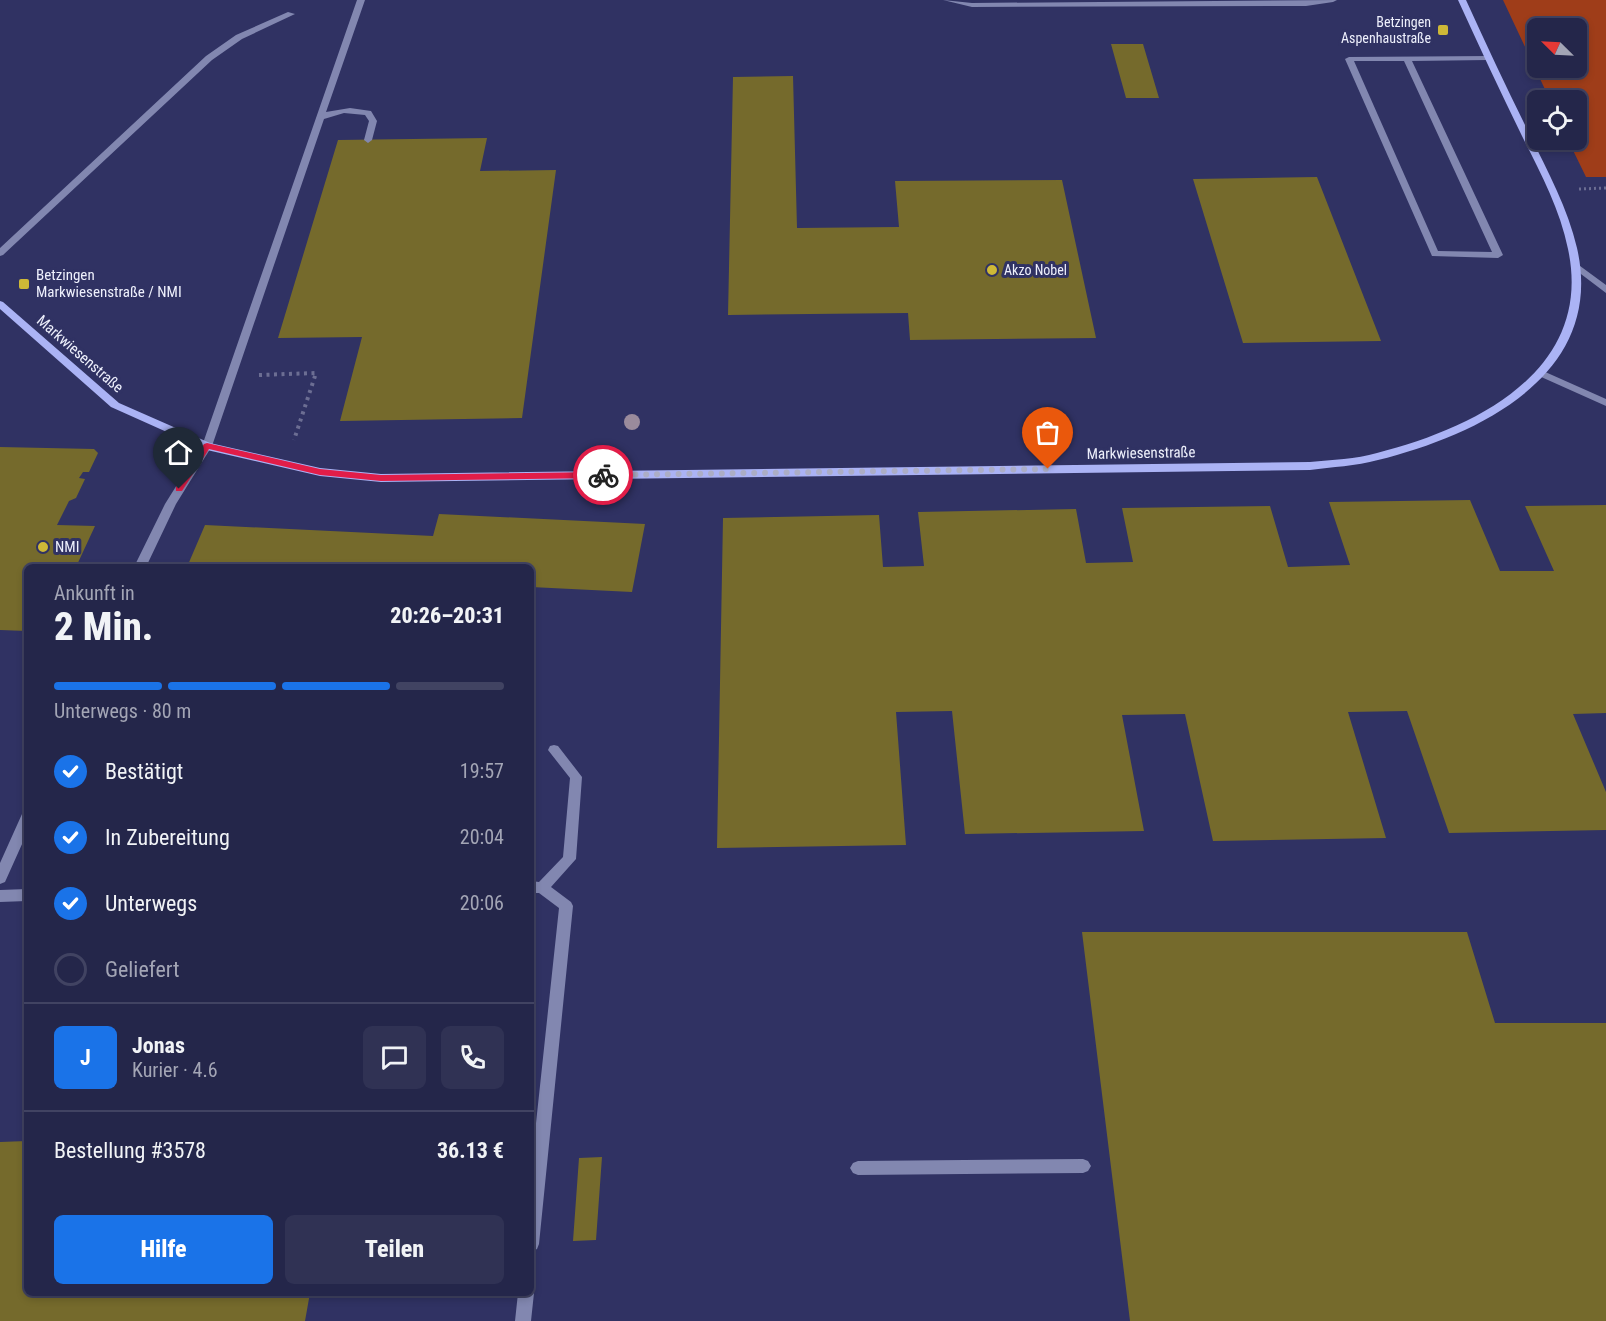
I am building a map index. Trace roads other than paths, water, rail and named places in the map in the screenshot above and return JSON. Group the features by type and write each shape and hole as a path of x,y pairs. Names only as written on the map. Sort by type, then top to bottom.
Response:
{"street":[{"path":"141,564 171,504 207,446 361,0"},
{"path":"946,0 972,5 1031,5 1306,4 1333,0"},
{"name":"Markwiesenstraße","path":"0,304 115,405 207,446 320,472 381,478 1310,466 1375,458 1450,435 1492,414 1544,374 1557,355 1576,312 1576,266 1563,216 1462,0"},
{"path":"0,253 209,58 239,37 291,14"},
{"path":"1407,59 1498,255 1435,254 1349,59 1488,58"},
{"path":"321,117 337,111 355,110 368,113 373,121 368,140"},
{"path":"1576,266 1606,290"},
{"path":"1544,374 1606,403"},
{"path":"534,1215 566,906 536,887 569,859 576,777 554,750"},
{"path":"0,878 24,825"},
{"path":"0,896 24,895"},
{"path":"858,1168 1083,1166"},
{"path":"524,1321 526,1296"}],"place":[{"name":"Betzingen Aspenhaustraße","path":"1443,30"},
{"name":"Akzo Nobel","path":"992,270"},
{"name":"Betzingen Markwiesenstraße / NMI","path":"24,284"},
{"name":"NMI","path":"43,547"}]}
